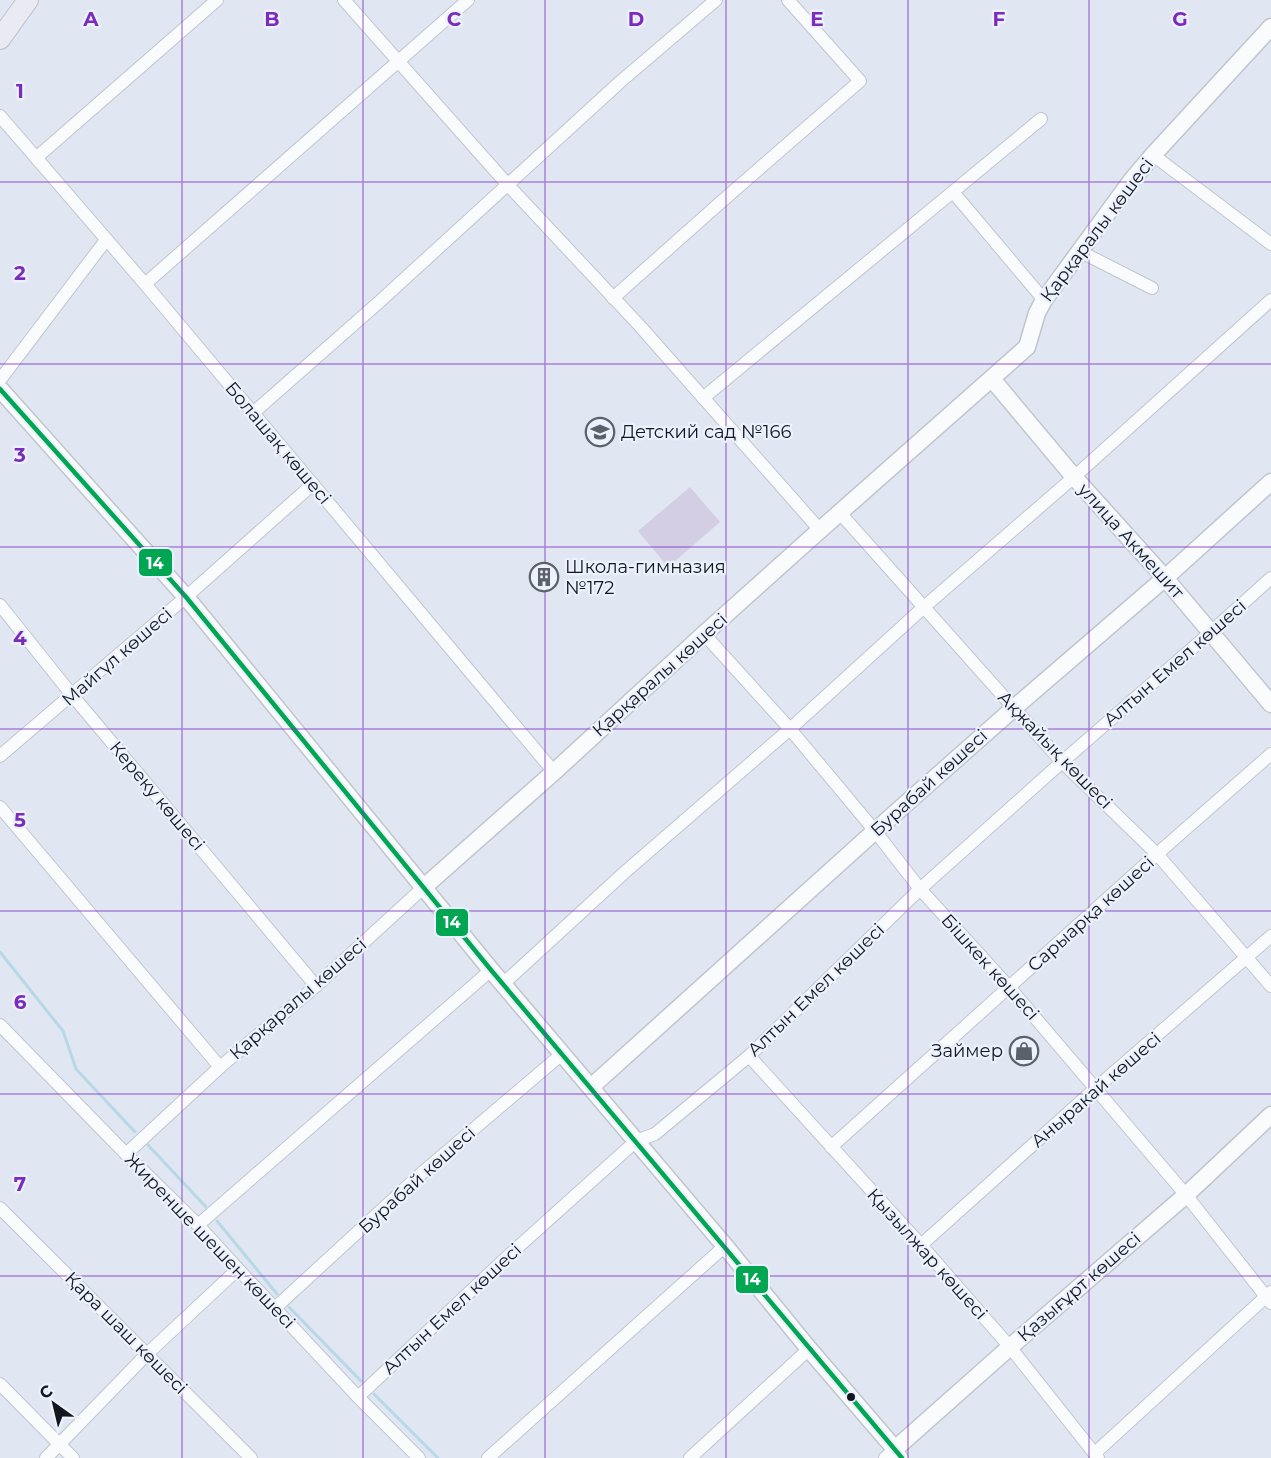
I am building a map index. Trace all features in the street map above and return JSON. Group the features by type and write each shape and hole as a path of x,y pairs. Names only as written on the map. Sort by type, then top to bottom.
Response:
{"main road":[{"path":"0,39 28,0"}],"street":[{"path":"36,158 217,0"},
{"path":"344,0 820,530"},
{"path":"145,284 468,0"},
{"path":"253,413 378,303 620,82 716,0"},
{"path":"613,298 860,81 788,0"},
{"name":"Қарқаралы көшесі","path":"126,1154 220,1067 316,986 704,634 1027,347 1036,313 1044,300 1131,181 1153,155 1268,37"},
{"name":"Болашақ көшесі","path":"0,116 145,284 554,772"},
{"path":"703,399 1041,119"},
{"path":"1153,155 1271,244"},
{"path":"952,192 1044,300"},
{"path":"0,380 106,240"},
{"path":"1079,251 1152,288"},
{"path":"504,983 625,872 790,729 924,607 1074,477 1271,300"},
{"name":"улица Акмешит","path":"992,379 1271,704"},
{"path":"0,389 186,597 562,1054 725,1246 894,1455"},
{"name":"Бурабай көшесі","path":"591,1087 875,831 1165,578 1271,482"},
{"name":"Майгүл көшесі","path":"0,756 186,597 313,484"},
{"name":"Ақжайық көшесі","path":"840,513 1062,762 1157,854 1271,986"},
{"name":"Алтын Емел көшесі","path":"358,1396 636,1141 655,1134 749,1056 920,889 1271,578"},
{"name":"Кереку көшесі","path":"0,605 72,695 316,986"},
{"name":"Бішкек көшесі","path":"704,634 790,729 920,889 1096,1088 1269,1298"},
{"name":"Сарыарқа көшесі","path":"831,1147 1271,754"},
{"path":"0,807 220,1067"},
{"name":"Аныракай көшесі","path":"921,1245 1096,1088 1271,936"},
{"path":"198,1225 492,969"},
{"name":"Жиренше шешен көшесі","path":"0,1025 198,1225 418,1458"},
{"name":"Бурабай көшесі","path":"275,1308 423,1172 562,1054"},
{"name":"Қызылжар көшесі","path":"749,1056 921,1245 1010,1347 1097,1455"},
{"name":"Қазығұрт көшесі","path":"894,1455 1010,1347 1186,1195 1271,1115"},
{"name":"Қара шаш көшесі","path":"0,1208 251,1458"},
{"path":"488,1458 725,1246"},
{"path":"46,1458 147,1354 238,1269"},
{"path":"1097,1455 1269,1298"},
{"path":"690,1458 809,1349"},
{"path":"0,1384 72,1458"}],"shaded area":[{"path":"690,487 720,522 668,567 638,531"}],"waterway":[{"path":"0,952 63,1031 76,1069 135,1132"},
{"path":"148,1145 206,1207"},
{"path":"217,1221 277,1294"},
{"path":"289,1307 361,1381"},
{"path":"374,1394 438,1458"}],"transit line":[{"name":"14","path":"0,389 186,597 491,970 902,1458"}],"place":[{"name":"Детский сад №166","path":"600,432"},
{"name":"Школа-гимназия №172","path":"544,577"},
{"name":"Займер","path":"1024,1051"}]}
